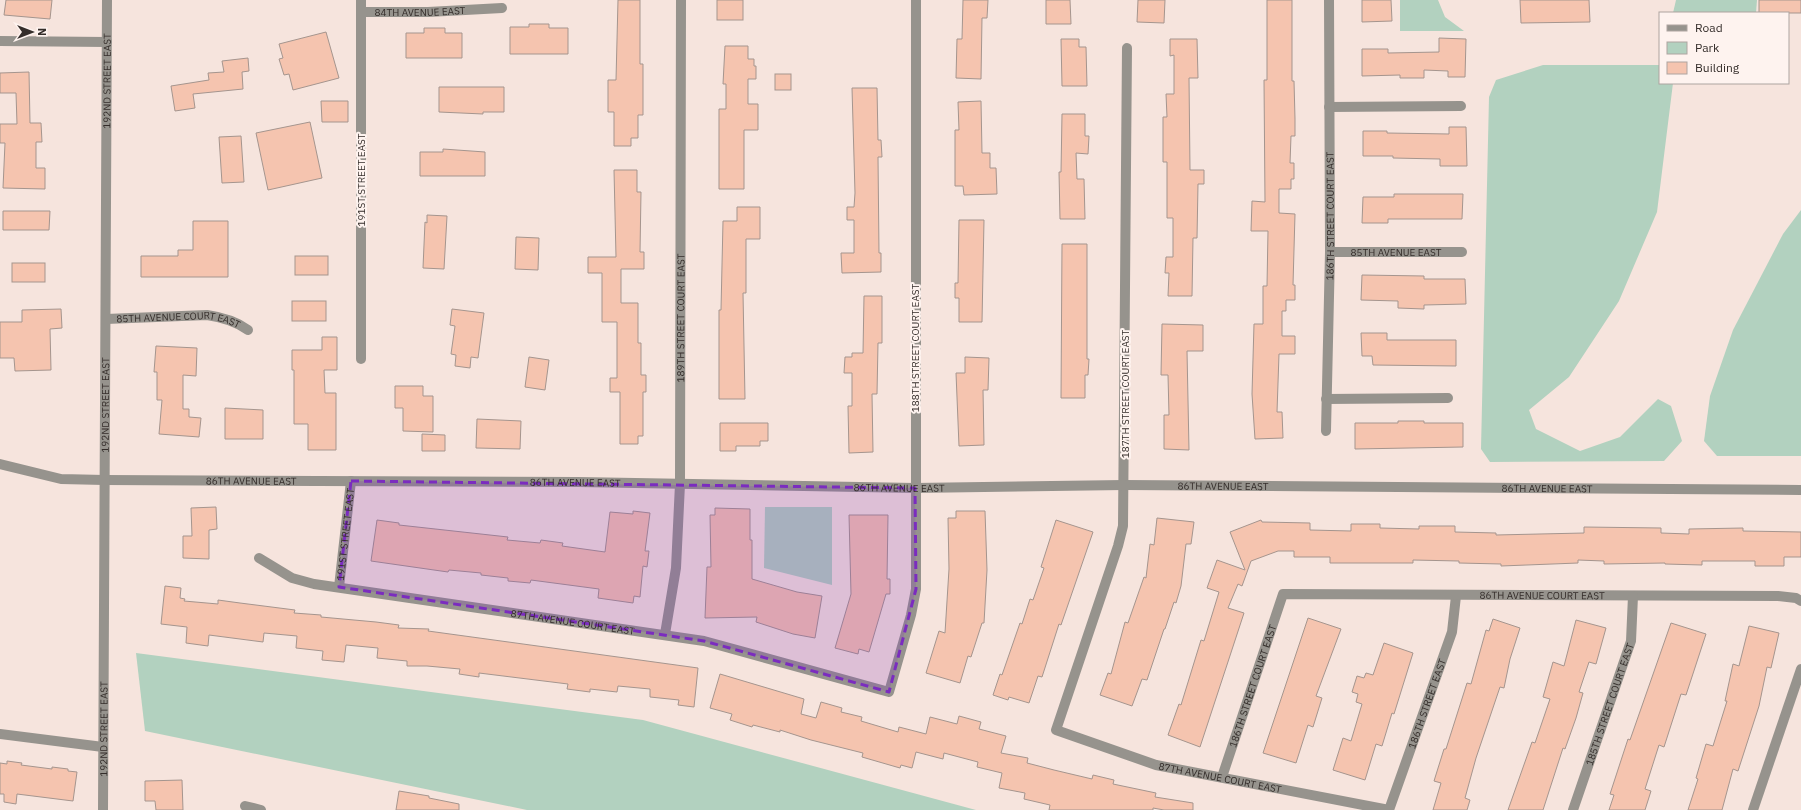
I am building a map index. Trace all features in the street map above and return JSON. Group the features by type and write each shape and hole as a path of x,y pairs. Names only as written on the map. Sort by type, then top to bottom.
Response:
{"street":[{"name":"192ND STREET EAST","path":"103,810 107,0"},
{"name":"191ST STREET EAST","path":"361,359 362,0"},
{"name":"189TH STREET COURT EAST","path":"665,634 676,568 680,484 681,0"},
{"name":"188TH STREET COURT EAST","path":"889,692 912,615 916,589 916,0"},
{"name":"186TH STREET COURT EAST","path":"1326,432 1330,252 1329,0"},
{"name":"84TH AVENUE EAST","path":"362,12 428,12 502,8"},
{"path":"0,40 107,42"},
{"name":"187TH STREET COURT EAST","path":"1056,730 1118,546 1123,526 1128,48"},
{"path":"1329,107 1461,106"},
{"name":"85TH AVENUE EAST","path":"1330,252 1462,252"},
{"name":"85TH AVENUE COURT EAST","path":"106,319 207,315 218,316 240,324 248,330"},
{"path":"1326,399 1448,398"},
{"name":"86TH AVENUE EAST","path":"0,464 61,479 104,480 680,484 915,488 1124,485 1801,490"},
{"name":"191ST STREET EAST","path":"339,586 351,481"},
{"name":"87TH AVENUE COURT EAST","path":"259,558 292,578 314,584 339,586 665,634 722,646 889,692"},
{"name":"186TH STREET COURT EAST","path":"1222,777 1283,594"},
{"name":"86TH AVENUE COURT EAST","path":"1283,594 1456,596 1778,596 1801,600"},
{"name":"186TH STREET EAST","path":"1389,810 1452,632 1456,596"},
{"name":"185TH STREET COURT EAST","path":"1573,810 1631,641 1633,596"},
{"path":"1753,810 1798,688 1801,669"},
{"name":"87TH AVENUE COURT EAST","path":"1056,730 1156,765 1389,810"},
{"path":"0,734 103,747"},
{"path":"245,806 261,810"}],"highlighted area":[{"path":"351,481 915,488 916,589 889,692 704,641 339,587"}],"green space":[{"path":"1400,0 1438,0 1445,17 1464,31 1400,31"},
{"path":"1676,0 1757,0 1756,12 1673,12"},
{"path":"1543,65 1659,65 1659,84 1673,84 1657,212 1619,301 1569,377 1529,410 1536,429 1580,451 1620,437 1658,399 1671,406 1682,441 1664,461 1490,462 1481,449 1489,97 1496,80"},
{"path":"1801,210 1801,456 1717,456 1704,441 1710,396 1733,330 1783,234"},
{"path":"765,507 832,507 832,585 764,568"},
{"path":"136,653 643,720 976,810 527,810 145,731"}],"building":[{"path":"6,0 52,0 50,19 4,15"},
{"path":"618,0 640,0 640,64 643,64 643,115 638,115 638,138 631,138 631,146 614,146 614,112 608,112 608,80 616,80"},
{"path":"717,0 743,0 743,20 717,20"},
{"path":"963,0 988,0 987,18 982,18 981,79 956,78 957,39 962,39"},
{"path":"1046,0 1070,0 1071,24 1046,24"},
{"path":"1138,0 1165,0 1164,23 1137,22"},
{"path":"1267,0 1292,0 1292,81 1294,81 1295,136 1291,136 1290,163 1294,163 1294,179 1291,179 1291,189 1279,189 1279,213 1295,214 1293,285 1295,285 1295,300 1286,300 1286,311 1282,311 1282,336 1295,336 1295,354 1279,354 1277,412 1282,412 1283,438 1255,439 1252,394 1254,324 1263,324 1263,286 1267,286 1268,231 1251,231 1252,201 1265,202 1264,80 1267,80"},
{"path":"1362,0 1391,0 1392,21 1362,22"},
{"path":"1520,0 1589,0 1590,22 1521,23"},
{"path":"1759,0 1801,0 1801,13 1759,12"},
{"path":"529,24 549,24 549,28 568,28 568,54 510,54 510,27 529,27"},
{"path":"424,28 445,28 445,33 462,33 462,58 406,58 406,33 424,33"},
{"path":"326,32 339,78 293,90 289,74 284,75 279,59 283,58 279,44"},
{"path":"1439,38 1466,39 1465,77 1448,77 1448,71 1424,70 1424,78 1400,78 1400,75 1362,76 1362,49 1388,49 1388,53 1439,52"},
{"path":"1061,39 1079,39 1079,47 1086,47 1087,86 1062,86"},
{"path":"1170,39 1197,39 1198,78 1189,78 1190,170 1204,170 1204,184 1198,184 1197,238 1193,238 1192,296 1168,296 1169,273 1165,273 1166,257 1173,257 1173,218 1167,218 1167,162 1163,162 1163,117 1167,117 1166,94 1174,94 1174,55 1170,56"},
{"path":"725,46 748,46 748,59 754,59 754,66 756,66 756,79 748,79 748,104 758,104 758,130 744,130 744,189 719,189 719,109 726,109 726,84 723,84"},
{"path":"248,58 249,71 242,72 243,89 193,94 195,108 175,111 171,86 209,80 208,73 224,72 222,61"},
{"path":"29,72 30,123 41,123 42,142 36,142 36,168 45,168 45,189 3,188 5,143 0,143 0,124 17,124 16,93 0,93 0,73"},
{"path":"775,74 791,74 791,90 775,90"},
{"path":"439,87 504,87 504,112 483,112 483,114 439,112"},
{"path":"852,88 877,88 878,140 881,140 882,157 878,157 879,253 881,253 881,272 842,273 841,253 854,253 854,220 847,220 847,207 854,207 855,193"},
{"path":"321,101 348,101 348,122 322,122"},
{"path":"981,101 982,153 990,153 990,168 996,168 997,194 964,195 963,186 955,186 955,130 959,130 958,102"},
{"path":"1062,114 1085,114 1085,136 1089,136 1088,154 1076,153 1077,179 1084,179 1085,219 1060,219 1059,172 1061,172"},
{"path":"310,122 322,178 268,190 256,133"},
{"path":"1449,127 1466,127 1467,166 1440,166 1440,159 1363,156 1363,131 1449,134"},
{"path":"241,136 244,182 222,183 219,137"},
{"path":"443,149 485,152 485,176 420,176 420,152 443,152"},
{"path":"614,170 637,170 637,192 641,192 640,252 644,252 644,269 621,269 621,303 638,303 638,343 641,343 641,375 646,375 646,392 643,392 643,436 638,436 638,444 620,444 620,392 610,392 610,378 617,378 617,322 602,322 602,273 588,273 588,257 616,257"},
{"path":"1394,194 1463,194 1462,219 1388,219 1388,223 1362,223 1363,197 1394,197"},
{"path":"737,207 760,207 760,239 746,239 746,293 743,293 745,399 719,399 719,310 721,310 723,221 737,221"},
{"path":"3,211 50,211 49,230 3,230"},
{"path":"427,215 447,216 444,269 423,268 425,222 427,223"},
{"path":"959,220 984,220 982,322 959,322 959,298 955,298 955,283 958,283"},
{"path":"193,221 228,221 228,277 141,277 141,256 178,256 178,250 193,250"},
{"path":"516,237 539,238 538,270 515,269"},
{"path":"1062,244 1087,244 1087,359 1089,359 1088,375 1085,375 1085,398 1061,398"},
{"path":"295,256 328,256 328,275 295,275"},
{"path":"12,263 45,263 45,282 12,282"},
{"path":"1362,275 1424,276 1424,279 1465,279 1466,304 1424,305 1424,309 1398,308 1398,301 1361,300"},
{"path":"864,296 882,296 882,343 878,343 877,394 872,394 873,452 849,453 848,406 852,406 852,373 844,373 845,357 852,357 852,353 863,353"},
{"path":"292,301 326,301 326,321 292,321"},
{"path":"61,309 62,328 50,329 51,370 15,371 14,358 0,358 0,322 22,322 22,310"},
{"path":"452,309 484,313 478,358 471,357 470,368 455,366 456,355 451,354 455,326 450,325"},
{"path":"1162,324 1203,325 1203,351 1187,351 1189,450 1164,449 1164,415 1169,415 1168,375 1161,375"},
{"path":"1361,333 1387,333 1387,340 1456,340 1456,366 1373,365 1372,356 1362,356"},
{"path":"322,337 337,337 337,370 324,370 325,393 336,393 336,450 308,450 308,424 294,424 294,370 292,370 292,350 322,350"},
{"path":"156,346 197,348 196,376 183,375 183,409 189,409 189,417 201,418 199,437 159,434 162,400 157,400 157,372 154,372"},
{"path":"529,357 549,360 545,390 525,387"},
{"path":"965,357 989,358 988,390 983,390 984,445 959,446 956,373 965,373"},
{"path":"395,386 423,386 423,396 433,396 433,432 403,431 403,408 395,408"},
{"path":"225,408 263,410 263,439 225,439"},
{"path":"477,419 521,421 520,449 476,448"},
{"path":"1398,421 1463,423 1463,447 1355,449 1355,423 1398,423"},
{"path":"720,423 768,423 768,441 760,441 760,446 736,446 736,451 720,451"},
{"path":"422,434 445,435 445,451 422,451"},
{"path":"216,507 217,529 209,530 209,559 183,558 183,536 192,536 191,508"},
{"path":"715,508 750,509 752,579 797,592 822,596 815,638 793,634 756,622 757,617 705,618 707,567 711,567 710,515 715,515"},
{"path":"633,511 650,513 645,551 649,551 647,567 643,566 640,597 634,596 633,603 598,598 599,589 531,580 530,583 508,581 508,578 481,575 481,573 449,570 448,572 371,561 377,520 399,523 399,525 508,537 507,540 540,543 541,540 563,543 562,546 605,552 610,512 633,514"},
{"path":"956,511 985,511 987,570 984,623 982,623 971,657 968,656 960,683 926,673 939,631 945,633 949,569 948,518 956,518"},
{"path":"849,515 888,515 887,579 890,579 890,594 886,594 869,652 859,649 858,654 835,648 851,594"},
{"path":"1157,518 1194,522 1191,544 1186,544 1181,586 1176,603 1174,602 1147,680 1142,679 1132,706 1100,695 1108,673 1111,674 1125,622 1128,623 1144,577 1146,578 1150,544 1154,545"},
{"path":"1056,520 1093,532 1061,625 1059,624 1042,677 1038,676 1029,703 1009,697 1008,700 993,695 1000,674 1002,675 1020,623 1022,624 1030,599 1033,600 1044,568 1041,567"},
{"path":"1261,520 1262,522 1310,523 1310,530 1351,531 1351,524 1380,524 1380,528 1419,529 1419,526 1455,526 1455,532 1496,533 1496,535 1584,533 1584,527 1661,528 1661,533 1689,534 1689,529 1743,528 1743,531 1801,532 1801,557 1784,557 1784,566 1755,566 1755,561 1702,561 1702,565 1665,563 1604,564 1604,561 1578,560 1578,563 1501,566 1501,564 1459,563 1459,561 1413,560 1413,563 1330,563 1330,557 1294,557 1294,551 1278,551 1251,561 1242,586 1238,584 1228,608 1244,613 1200,747 1168,735 1179,704 1181,705 1201,640 1204,641 1219,592 1207,588 1217,560 1245,570 1230,532"},
{"path":"165,586 181,588 180,598 185,599 184,601 218,604 218,600 295,610 294,613 321,615 321,617 399,625 398,628 429,629 428,631 698,668 694,707 678,705 679,700 650,697 650,689 618,686 617,692 590,689 590,692 567,689 568,684 479,673 479,677 459,674 460,669 407,666 407,661 377,658 378,648 346,645 344,662 322,660 323,651 296,648 297,636 264,633 263,642 209,635 208,646 186,643 187,627 161,624"},
{"path":"1308,618 1341,629 1316,696 1322,698 1313,727 1308,725 1296,763 1263,753"},
{"path":"1493,619 1520,628 1510,659 1504,688 1500,687 1476,758 1465,798 1470,800 1467,810 1433,810 1441,783 1434,781 1444,749 1446,749 1467,683 1471,684 1486,630 1489,631"},
{"path":"1576,620 1606,628 1596,664 1589,662 1579,692 1583,693 1576,718 1565,749 1563,748 1543,810 1508,810 1532,742 1535,743 1550,699 1543,697 1553,662 1564,666"},
{"path":"1671,623 1706,634 1686,695 1681,694 1664,747 1659,745 1645,789 1651,791 1645,810 1609,810 1614,795 1610,794 1628,739 1630,740"},
{"path":"1749,626 1779,633 1771,668 1767,667 1759,706 1738,771 1733,769 1722,810 1688,810 1698,779 1696,778 1706,744 1713,746 1727,701 1725,701 1733,664 1739,666"},
{"path":"1384,643 1413,653 1394,714 1392,713 1382,746 1376,744 1365,780 1333,770 1343,738 1351,741 1362,704 1356,702 1358,694 1352,692 1357,676 1364,678 1366,673 1373,675"},
{"path":"720,674 804,699 801,714 816,718 821,702 842,708 841,712 862,717 861,721 898,732 899,727 926,734 930,717 957,724 959,716 981,722 979,729 1006,736 1001,753 1028,758 1027,763 1054,770 1092,779 1093,775 1114,780 1113,784 1156,793 1155,797 1193,803 1193,810 1164,810 1153,808 1153,810 1049,810 1050,805 1024,799 1025,793 999,788 1002,773 977,767 978,762 944,753 943,759 916,752 912,768 901,765 900,768 862,757 863,753 811,740 780,730 780,732 753,725 752,727 730,720 732,714 710,708"},
{"path":"7,761 22,763 21,765 52,769 52,767 68,769 68,771 77,772 73,801 17,794 16,804 4,802 4,794 0,794 0,763 7,764"},
{"path":"182,780 183,810 156,810 155,801 145,801 145,781"},
{"path":"399,791 429,796 429,798 459,804 459,810 396,810"}]}
